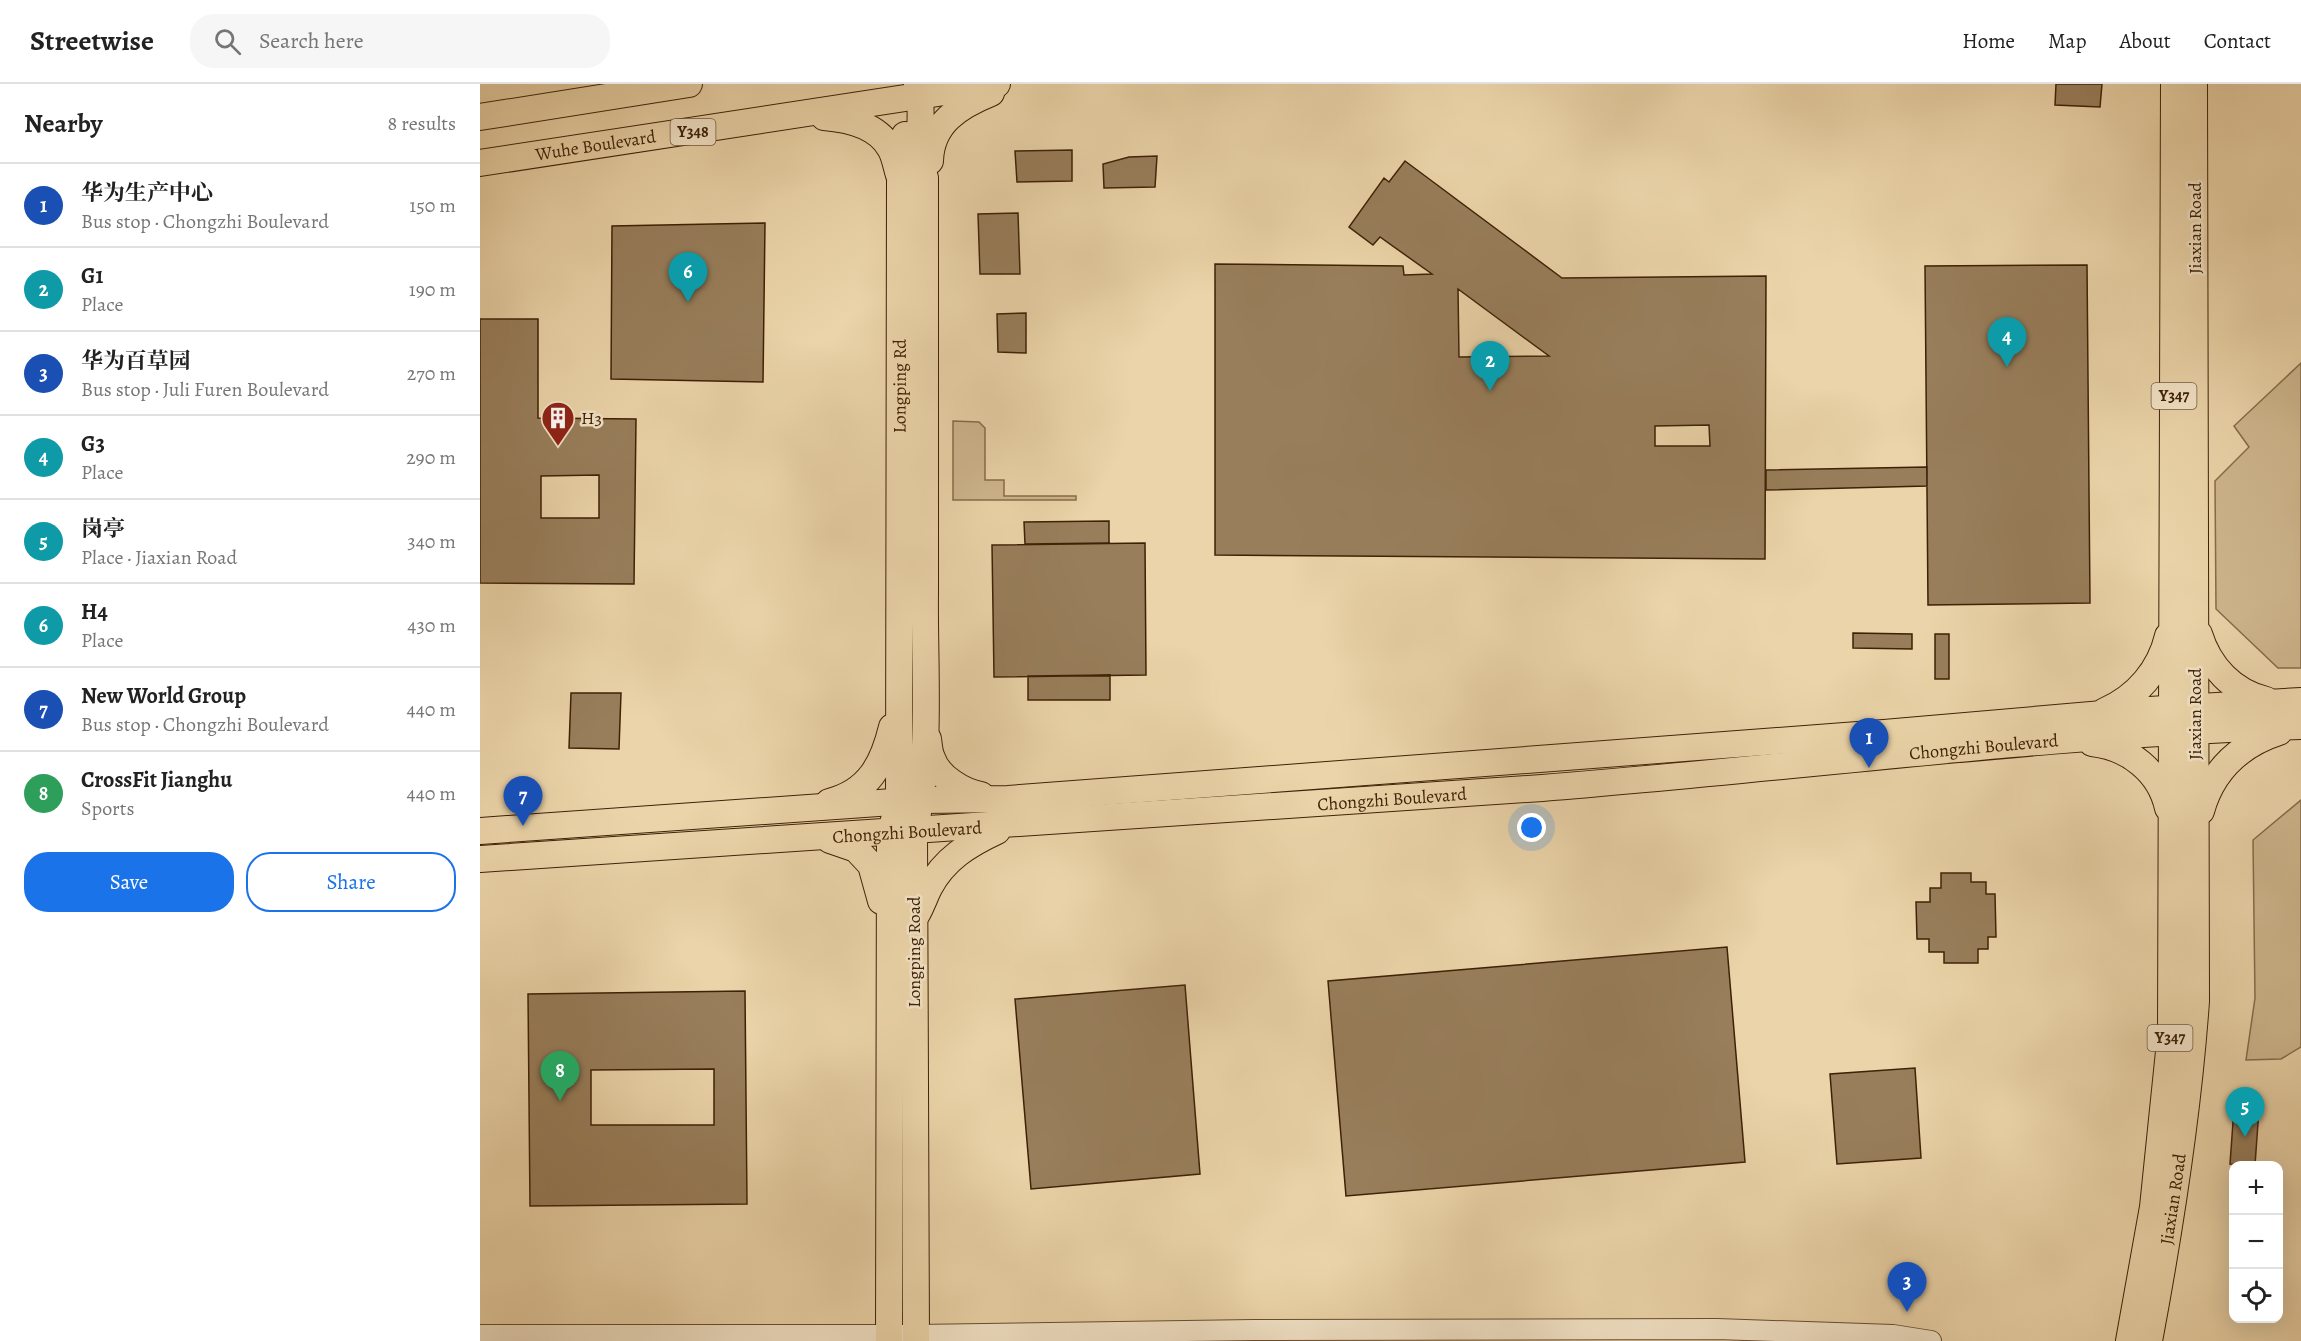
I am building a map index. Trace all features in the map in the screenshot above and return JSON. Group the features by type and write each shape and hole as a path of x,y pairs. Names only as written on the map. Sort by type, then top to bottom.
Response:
{"main road":[{"path":"480,117 689,84"},
{"name":"Wuhe Boulevard","path":"480,164 799,115 912,91 997,84"},
{"path":"799,115 843,120 875,131 913,178 930,167 930,153 936,134 948,116 981,97 1014,84"},
{"name":"Jiaxian Road","path":"2149,1341 2164,1263 2193,1052 2196,1001 2195,842 2184,719 2174,84"},
{"name":"Jiaxian Road","path":"2184,616 2194,84"},
{"name":"Longping Road","path":"910,801 900,698 913,178 904,167 912,91"},
{"name":"Longping Rd","path":"913,178 924,718"},
{"path":"2097,714 2118,705 2135,693 2148,678 2184,616 2213,665 2226,679 2241,690 2258,698 2275,702"},
{"path":"791,810 835,800 860,787 875,773 887,748 900,698"},
{"name":"Chongzhi Boulevard","path":"480,859 902,833 1541,788 2068,740 2275,702 2301,701"},
{"name":"Chongzhi Boulevard","path":"480,831 910,801 1008,799 1884,733 2097,714 2299,727"},
{"path":"924,718 932,760 944,775 961,788 974,793 1008,799"},
{"name":"Longping Road","path":"889,1338 890,931 902,833 910,801 924,718"},
{"name":"Jiaxian Road","path":"2129,1341 2153,1207 2171,1032 2173,825 2184,719"},
{"path":"2195,842 2202,809 2212,782 2227,762 2247,746 2269,735 2299,727"},
{"path":"2068,740 2100,744 2122,751 2141,762 2156,778 2166,798 2173,825"},
{"path":"914,920 929,887 954,856 969,843 1008,825"},
{"name":"Longping Road","path":"902,833 914,920 916,1338"},
{"path":"797,840 835,841 856,849 871,866 890,931"}],"street":[{"path":"480,1335 916,1338 1253,1330 1717,1329 1893,1335 1930,1341"}],"shaded area":[{"path":"2301,363 2301,668 2278,668 2216,609 2215,481 2249,447 2234,426"},
{"path":"953,421 979,422 985,428 985,480 1004,480 1004,496 1076,496 1076,500 953,500"},
{"path":"2301,800 2301,1047 2281,1059 2246,1060 2255,998 2253,840"}],"building":[{"path":"2056,84 2102,84 2100,107 2055,105"},
{"path":"1072,150 1072,181 1017,182 1015,151"},
{"path":"1157,156 1155,187 1104,188 1103,164 1129,157"},
{"path":"1405,161 1562,278 1766,276 1765,559 1215,555 1215,264 1403,266 1404,275 1432,274 1380,237 1373,245 1349,227 1384,178 1389,182","holes":["1458,289 1549,356 1459,357","1709,425 1710,446 1655,446 1655,426"]},
{"path":"1018,213 1020,274 980,274 978,214"},
{"path":"765,223 763,382 611,379 612,226"},
{"path":"2087,265 2090,603 1928,605 1925,266"},
{"path":"1026,313 1026,353 998,352 997,314"},
{"name":"H3","path":"480,319 538,319 538,418 636,419 634,584 480,583","holes":["599,475 599,518 541,518 541,476"]},
{"path":"1927,467 1927,486 1766,490 1766,470"},
{"path":"1109,521 1109,543 1025,544 1024,522"},
{"path":"1145,543 1146,675 994,677 992,545"},
{"path":"1853,633 1912,634 1912,649 1853,648"},
{"path":"1935,634 1949,634 1949,679 1935,679"},
{"path":"1110,675 1110,700 1028,700 1028,676"},
{"path":"571,693 621,693 619,749 569,748"},
{"path":"1941,873 1971,873 1971,882 1986,882 1986,894 1995,894 1996,937 1988,937 1988,949 1978,949 1978,963 1944,963 1944,952 1929,952 1929,939 1917,939 1916,902 1930,902 1930,888 1941,888"},
{"path":"1727,947 1745,1162 1346,1196 1328,981"},
{"path":"1185,985 1200,1174 1031,1189 1015,999"},
{"path":"745,991 747,1204 530,1206 528,994","holes":["714,1069 714,1125 591,1125 591,1070"]},
{"path":"1915,1068 1921,1158 1837,1164 1830,1074"},
{"path":"2234,1108 2259,1109 2255,1161 2230,1161"}],"place":[{"name":"H4","path":"688,302"},
{"name":"G3","path":"2007,367"},
{"name":"G1","path":"1490,391"},
{"name":"H3","path":"558,447"},
{"name":"华为生产中心","path":"1869,768"},
{"name":"New World Group","path":"523,826"},
{"name":"CrossFit Jianghu","path":"560,1101"},
{"name":"岗亭","path":"2245,1137"},
{"name":"华为百草园","path":"1907,1312"}]}
